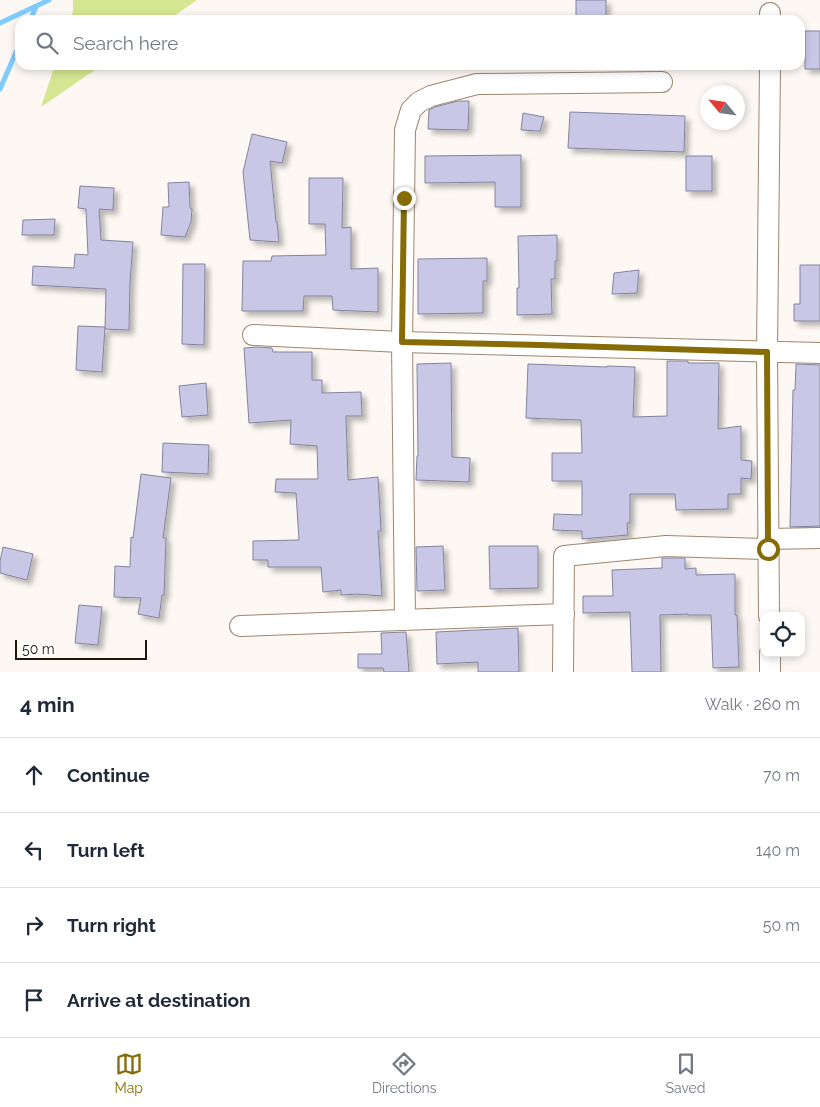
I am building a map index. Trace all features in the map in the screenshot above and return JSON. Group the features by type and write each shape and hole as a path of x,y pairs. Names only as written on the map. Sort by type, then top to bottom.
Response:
{"street":[{"path":"769,612 767,352 770,70"},
{"path":"405,619 402,342 405,130 411,110 419,102 430,96 477,84 662,82"},
{"path":"253,335 402,342 820,353"},
{"path":"563,672 564,556 666,546 768,544 820,538"},
{"path":"240,626 564,614"},
{"path":"770,657 770,672"}],"green space":[{"path":"73,0 197,0 175,15 72,15"},
{"path":"53,70 95,70 41,107"}],"building":[{"path":"576,0 606,0 606,15 576,15"},
{"path":"805,31 820,31 820,69 805,69"},
{"path":"458,101 469,101 468,130 428,129 429,110"},
{"path":"570,112 685,116 684,152 568,148"},
{"path":"523,113 544,117 540,131 521,130"},
{"path":"252,134 287,142 282,163 270,161 279,242 250,240 243,172"},
{"path":"521,155 521,207 495,207 495,182 425,183 425,156"},
{"path":"686,156 712,156 712,191 686,191"},
{"path":"309,178 343,178 342,228 351,227 351,269 378,268 378,312 333,310 332,296 304,296 303,311 242,311 243,261 271,261 272,256 326,255 325,224 309,224"},
{"path":"189,182 190,208 192,209 191,222 185,237 161,235 163,207 169,207 168,183"},
{"path":"80,186 114,188 113,210 99,209 101,240 133,242 129,330 105,329 106,289 32,285 33,266 74,268 75,254 88,255 86,209 78,208"},
{"path":"55,219 54,235 22,235 23,220"},
{"path":"557,235 555,279 551,279 552,314 517,315 517,288 519,288 518,236"},
{"path":"487,258 487,281 483,281 483,313 418,314 418,259"},
{"path":"183,264 205,264 204,345 182,344"},
{"path":"800,265 820,265 820,321 794,321 794,304 800,304"},
{"path":"639,270 637,293 612,294 614,273"},
{"path":"78,326 105,327 102,372 76,370"},
{"path":"244,348 272,348 273,352 312,352 312,380 322,380 322,393 361,392 362,416 346,416 348,480 378,477 381,531 378,531 382,596 341,595 341,590 323,592 321,567 268,567 268,560 253,560 253,541 299,540 296,493 275,492 276,479 318,479 317,446 290,444 291,420 249,423"},
{"path":"667,361 719,363 718,429 741,426 741,460 752,461 751,479 741,478 741,494 728,494 728,509 676,510 675,494 630,494 630,523 627,523 628,535 582,539 582,531 553,530 554,514 582,515 582,481 552,481 552,453 582,453 581,420 526,418 528,364 635,367 633,417 667,416"},
{"path":"451,363 452,457 470,458 469,482 416,480 418,456 417,364"},
{"path":"796,364 820,365 820,526 790,527 793,390 795,390"},
{"path":"206,383 208,415 182,417 179,386"},
{"path":"163,443 209,445 208,474 162,472"},
{"path":"141,474 171,478 163,538 166,538 164,595 162,595 159,618 138,614 141,598 114,597 115,566 130,567 131,537 133,538"},
{"path":"443,546 445,590 417,591 416,547"},
{"path":"489,546 538,546 538,588 490,589"},
{"path":"3,547 33,554 27,580 0,573"},
{"path":"662,558 685,558 685,569 696,568 696,575 735,574 735,615 737,615 739,667 713,668 711,615 660,615 661,672 632,672 630,612 583,613 583,596 613,596 612,570 662,568"},
{"path":"79,605 102,607 98,645 75,643"},
{"path":"518,628 519,672 478,672 478,662 437,664 436,632"},
{"path":"406,632 409,672 384,672 383,668 358,668 358,654 382,654 381,633"}],"waterway":[{"path":"17,15 49,0"},
{"path":"32,15 36,7"},
{"path":"0,23 15,16"},
{"path":"0,89 15,54"}],"route":[{"path":"404,198 402,342 767,352 768,549"}]}
